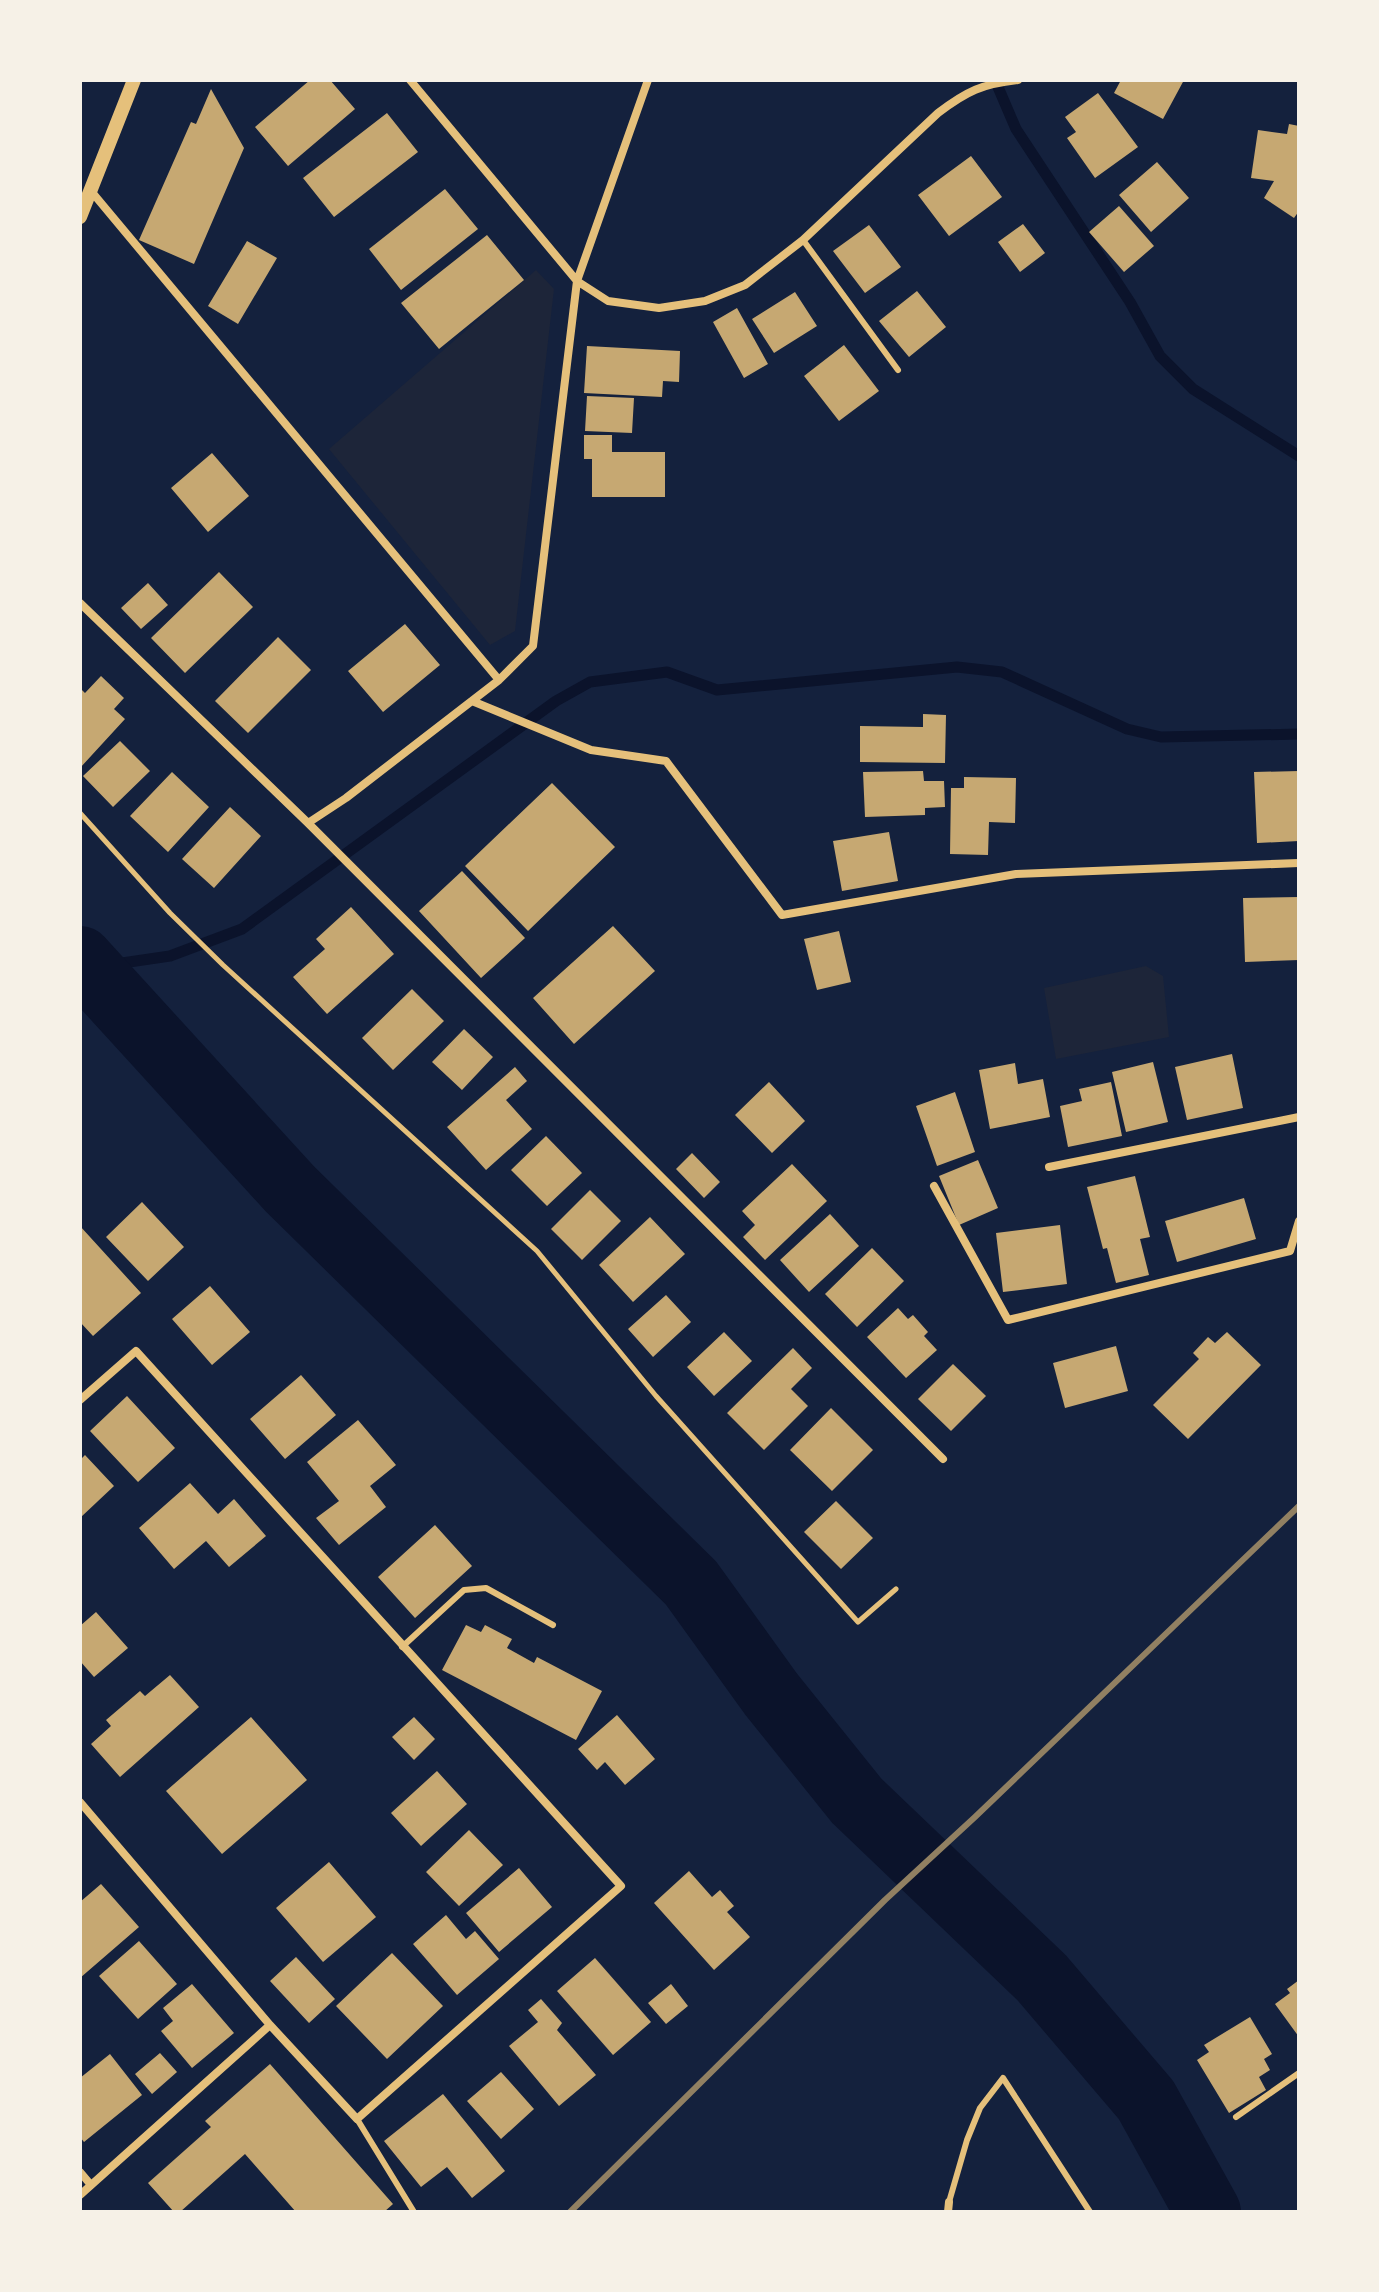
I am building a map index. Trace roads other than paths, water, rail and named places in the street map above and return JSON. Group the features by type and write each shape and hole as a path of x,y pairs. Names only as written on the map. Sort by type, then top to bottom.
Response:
{"street":[{"path":"80,217 134,80"},
{"path":"410,80 577,281 608,301 659,308 705,301 745,285 803,240 960,96 988,84 1018,80"},
{"path":"308,823 346,798 499,680 533,646 577,281 648,80"},
{"path":"90,191 499,680"},
{"path":"80,603 308,823 943,1459"},
{"path":"472,701 591,750 666,761 782,915 1016,874 1299,863"},
{"path":"1049,1167 1299,1117"},
{"path":"934,1186 1008,1320 1290,1251 1299,1221"},
{"path":"80,1400 136,1351 621,1886 357,2119 270,2025 80,1802"},
{"path":"80,2195 270,2025"},
{"path":"80,2172 91,2185"}],"lane":[{"path":"803,240 898,370"},
{"path":"402,1647 464,1590 486,1588 553,1625"},
{"path":"1236,2117 1299,2073"},
{"path":"949,2207 967,2140 980,2108 1003,2078 1090,2212"},
{"path":"357,2119 414,2212"}],"waterway":[{"path":"995,80 1016,129 1130,302 1160,356 1193,389 1299,456"},
{"path":"88,968 170,956 242,929 556,701 590,682 667,672 717,690 957,667 1002,672 1127,729 1161,737 1299,734"},
{"path":"80,959 290,1189 691,1583 771,1694 857,1801 1041,1977 1146,2100 1208,2212"}],"railway":[{"path":"570,2212 885,1900 1299,1506"}]}
